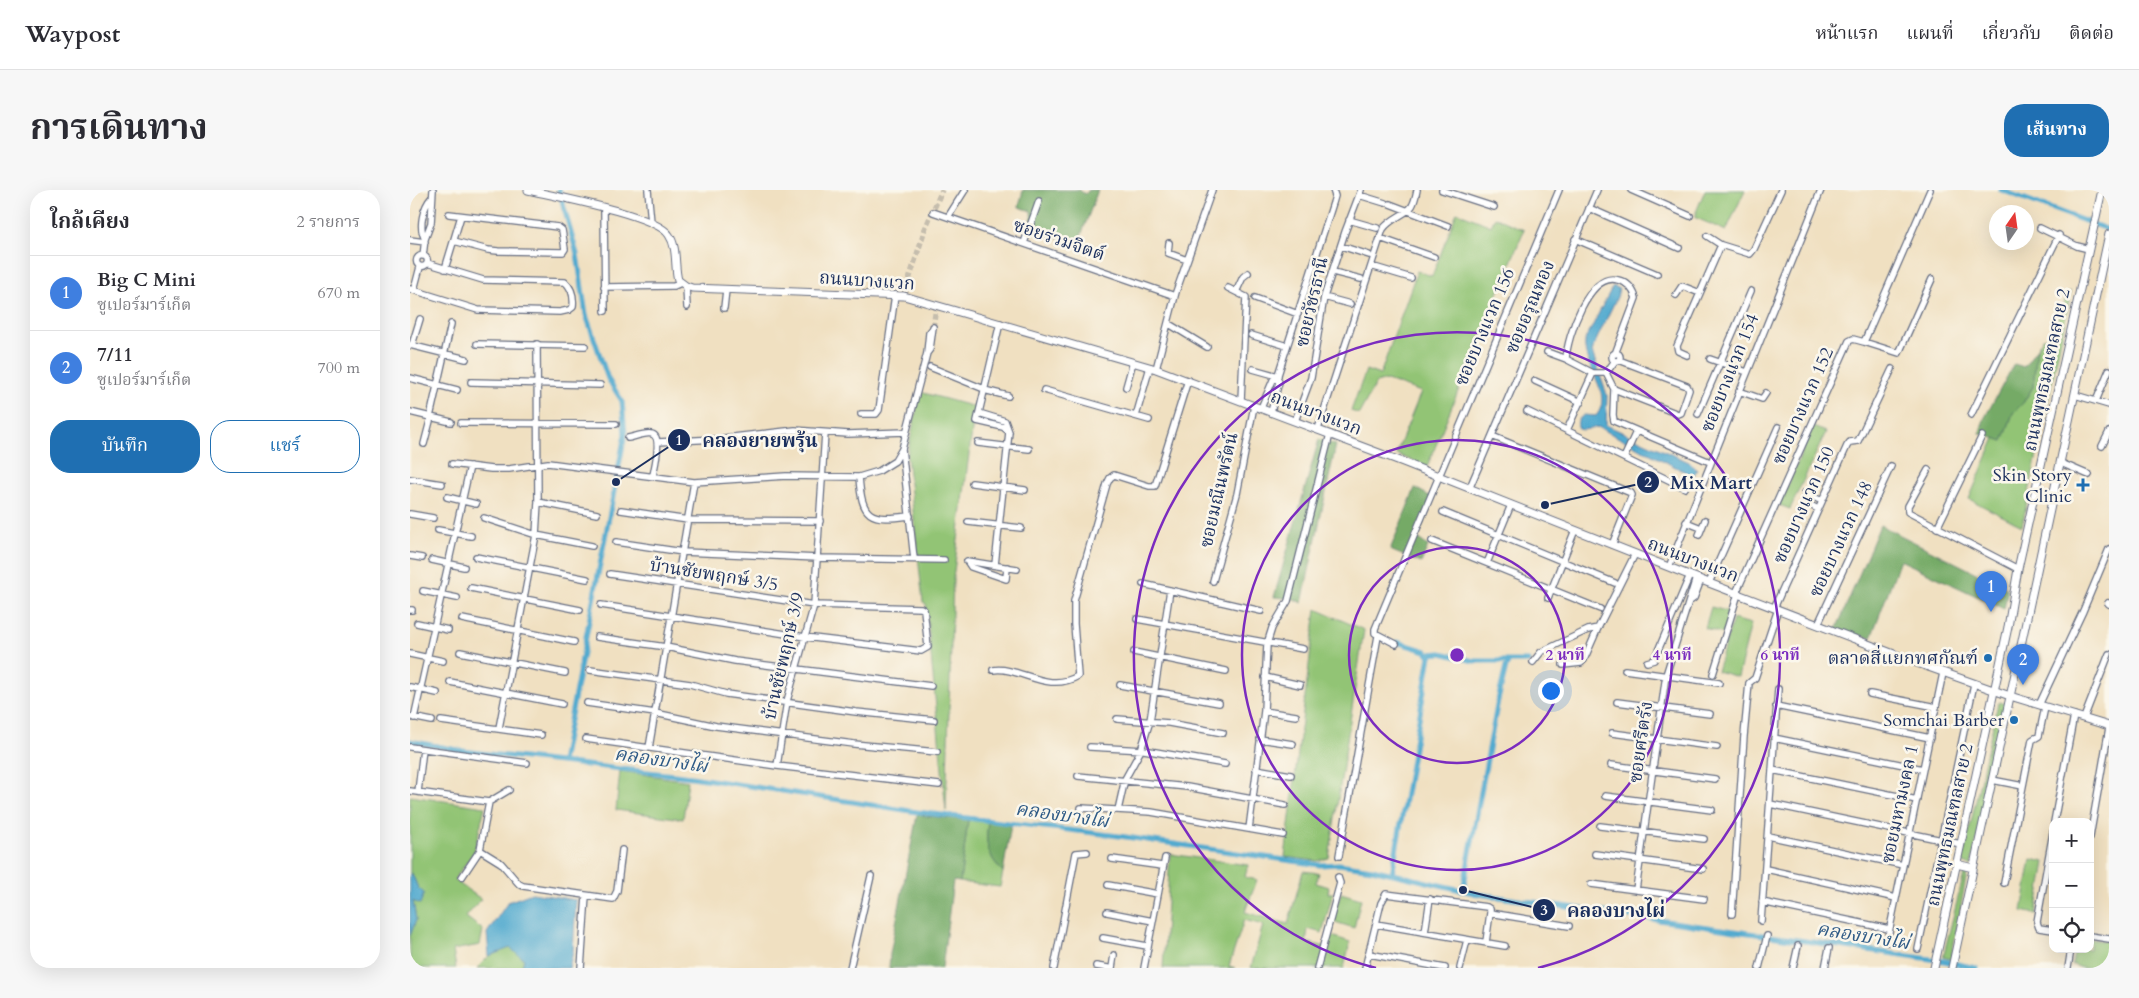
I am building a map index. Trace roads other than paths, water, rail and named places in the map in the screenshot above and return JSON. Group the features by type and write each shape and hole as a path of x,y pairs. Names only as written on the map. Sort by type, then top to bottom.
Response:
{"main road":[{"path":"528,190 651,222 665,230 673,243 676,272 684,285"},
{"name":"ถนนพุทธมณฑลสาย 2","path":"1934,968 1994,691 2018,569 2102,190"},
{"name":"ถนนพุทธมณฑลสาย 2","path":"1952,968 2109,235"},
{"path":"2099,284 2109,262"},
{"name":"ถนนบางแวก","path":"684,285 726,290 895,295 1000,323 1153,368 1439,476 1695,578 1944,673 1994,691 2109,727"},
{"path":"2037,489 2045,495 2055,491"},
{"path":"1957,864 1973,868"}],"street":[{"path":"648,190 651,222"},
{"path":"948,217 965,190"},
{"path":"1136,416 1169,324 1175,296 1212,190"},
{"path":"1271,412 1279,382 1278,377 1335,196 1333,190"},
{"path":"1318,430 1383,229 1390,220 1413,205 1417,190"},
{"path":"1442,190 1494,207"},
{"name":"ซอยบางแวก 156","path":"1340,856 1378,636 1375,631 1559,190"},
{"name":"ซอยอรุณทอง","path":"1470,488 1597,190"},
{"path":"1631,190 1690,216"},
{"path":"1706,236 1721,245 1748,254 1753,253 1781,190"},
{"name":"ซอยบางแวก 154","path":"1669,567 1821,190"},
{"path":"1930,190 1864,342 1899,353 1932,279"},
{"path":"1360,192 1448,226"},
{"name":"ซอยวัชรธานี","path":"1295,421 1298,408 1311,378 1324,297 1360,192"},
{"path":"425,240 422,234 425,209 433,193"},
{"path":"410,258 417,260 423,256 430,223 433,193"},
{"path":"1024,243 1039,201"},
{"path":"1589,208 1679,248"},
{"path":"604,209 605,311"},
{"name":"ซอยร่วมจิตต์","path":"933,212 1175,296"},
{"path":"449,214 558,226 562,230 565,249 563,252 498,251 454,241"},
{"path":"446,269 462,216"},
{"path":"1349,220 1377,228"},
{"path":"423,222 430,223"},
{"path":"2040,228 2059,235 2077,246 2088,249"},
{"path":"1971,415 2059,235"},
{"path":"1380,238 1434,257"},
{"path":"1575,238 1657,274"},
{"path":"410,240 425,240"},
{"path":"1169,243 1168,253 1187,260"},
{"path":"1687,355 1678,351 1677,346 1721,245"},
{"path":"1340,246 1370,255"},
{"path":"423,256 427,259 427,263"},
{"path":"417,260 420,267 412,290 478,310 560,312 569,310 572,307 573,295 565,282 483,280 427,263"},
{"path":"420,267 424,267 427,263"},
{"path":"1371,266 1411,278"},
{"path":"1333,272 1361,279"},
{"path":"1236,292 1242,278 1248,273"},
{"path":"1566,359 1571,333 1586,300 1599,283 1610,278 1626,283 1632,289 1636,298 1612,358 1687,386 1689,390 1682,413 1678,414 1614,389 1603,373"},
{"path":"604,287 684,285 687,307"},
{"path":"1676,295 1682,286 1700,293"},
{"path":"1228,288 1246,297 1241,400"},
{"path":"724,308 726,290"},
{"path":"1698,414 1751,291"},
{"path":"861,414 876,414 879,410 895,295"},
{"path":"1324,297 1350,304"},
{"path":"1255,298 1298,314"},
{"path":"420,319 411,345 466,359"},
{"path":"1000,323 977,421 1003,428 1009,432"},
{"path":"424,444 451,324"},
{"path":"1169,324 1207,348"},
{"path":"452,464 509,469 548,463 694,482 786,476 822,478 859,477 879,471 895,461 902,449 927,353 929,333 933,328"},
{"path":"1251,335 1288,346"},
{"name":"ซอยบางแวก 152","path":"1737,594 1849,341 1853,339 1864,342"},
{"path":"477,344 585,346"},
{"path":"500,728 536,536 538,502 537,344"},
{"path":"1547,352 1566,359 1593,373 1603,373 1617,360"},
{"path":"1710,359 1747,372"},
{"path":"1126,387 1133,362"},
{"path":"930,367 984,389 1008,396"},
{"path":"1252,368 1278,377"},
{"name":"ซอยบางแวก 150","path":"1732,914 1749,683 1755,678 1776,608 1818,509 1847,446 1850,442 1857,442 1859,439 1892,369"},
{"path":"2096,401 2109,370"},
{"path":"1567,430 1593,373"},
{"name":"ซอยมณีนพรัตน์","path":"1212,581 1237,494 1258,407 1273,380 1278,377"},
{"path":"410,378 458,390"},
{"path":"993,670 1000,669 1045,681 1061,681 1078,676 1074,601 1107,484 1114,475 1149,486 1156,484 1188,380"},
{"path":"1535,381 1581,402"},
{"path":"471,382 600,385"},
{"path":"1614,389 1613,419 1618,424 1635,434 1710,462"},
{"path":"1044,390 1150,420"},
{"path":"1739,391 1762,399 1766,393"},
{"path":"2076,395 2109,405"},
{"path":"1527,411 1685,488"},
{"path":"410,412 450,422"},
{"path":"978,413 1005,421 1009,432 995,565"},
{"path":"461,423 616,424"},
{"path":"1709,583 1778,427"},
{"path":"658,442 716,439 783,431 848,434 906,432"},
{"path":"2102,446 2109,432"},
{"name":"บ้านชัยพฤกษ์ 3/9","path":"777,766 787,701 814,605 825,433"},
{"path":"628,438 651,434 655,436 658,442 653,476"},
{"path":"1249,829 1264,711 1268,644 1272,628 1288,601 1330,434"},
{"path":"1624,458 1635,434"},
{"path":"1492,436 1631,493 1632,496 1612,545"},
{"path":"1937,528 1982,436"},
{"path":"978,442 1029,450"},
{"path":"902,449 914,559"},
{"path":"2060,463 2089,475"},
{"path":"432,721 412,717 470,466"},
{"name":"ซอยบางแวก 148","path":"1816,624 1819,622 1891,466"},
{"path":"1928,470 1908,506 1908,512 2018,569"},
{"path":"859,477 860,497 864,508 870,514 879,518 910,516"},
{"path":"410,478 442,484"},
{"path":"649,748 694,482"},
{"path":"972,483 1025,490"},
{"path":"1805,493 1822,501"},
{"path":"447,497 476,504"},
{"path":"538,502 598,514"},
{"path":"1806,503 1818,509"},
{"path":"1487,563 1511,504"},
{"path":"621,510 688,520 820,521"},
{"path":"1443,512 1615,583"},
{"path":"410,514 433,518"},
{"path":"484,518 536,536 592,546"},
{"path":"1699,535 1704,520"},
{"path":"968,522 1021,528"},
{"path":"1686,522 1701,528"},
{"path":"438,530 471,536"},
{"path":"1548,598 1575,530"},
{"path":"1432,541 1600,609"},
{"path":"616,542 683,552 818,558 944,560"},
{"path":"2004,883 2032,740 2039,734 2042,706 2109,549"},
{"path":"1563,665 1583,662 1635,554"},
{"path":"410,556 422,558"},
{"path":"476,557 587,579"},
{"path":"432,560 464,567"},
{"path":"1007,567 1006,579 971,567 967,561 995,565 1007,567 1018,569"},
{"name":"บ้านชัยพฤกษ์ 3/5","path":"610,574 814,605 921,608 926,616 928,647 926,650 921,651 805,636"},
{"path":"1647,662 1654,660 1695,578"},
{"name":"ซอยศรีตรัง","path":"1636,890 1666,675 1690,601 1689,595 1695,578"},
{"path":"1143,584 1261,611"},
{"path":"471,588 580,610"},
{"path":"1118,810 1125,781 1141,750 1150,721 1170,590"},
{"path":"423,591 457,598"},
{"path":"1713,674 1737,594"},
{"path":"601,605 805,636"},
{"path":"462,619 574,642"},
{"path":"1137,619 1303,649"},
{"path":"417,623 448,630"},
{"path":"1533,662 1541,652 1588,630 1598,628"},
{"path":"1378,636 1396,644"},
{"path":"597,637 666,647 733,661 930,686"},
{"path":"460,652 566,673"},
{"path":"1134,652 1226,671"},
{"path":"410,654 443,661"},
{"path":"2084,718 2109,654"},
{"path":"590,670 690,684 726,694 856,712 934,720"},
{"path":"1625,670 1719,684"},
{"name":"ซอยมหามงคล 1","path":"1887,942 1944,673"},
{"path":"1265,676 1300,685"},
{"path":"450,682 562,704"},
{"path":"1918,949 1974,684"},
{"path":"1120,685 1219,702"},
{"path":"410,687 437,693"},
{"path":"1761,921 1778,689"},
{"path":"1870,694 1936,707"},
{"path":"1617,702 1710,714"},
{"path":"586,704 655,713 716,726 854,744 937,752"},
{"path":"1776,706 1930,738"},
{"path":"1264,711 1296,716"},
{"path":"2055,818 2074,715"},
{"path":"1117,719 1150,721 1223,733"},
{"path":"441,721 540,735"},
{"path":"2093,818 2109,727"},
{"path":"1612,733 1717,747"},
{"path":"1774,738 1923,769"},
{"path":"586,739 777,766 939,785"},
{"path":"1260,739 1293,744"},
{"path":"410,747 527,763"},
{"path":"1090,747 1141,750 1225,764"},
{"path":"418,792 423,749"},
{"path":"1611,765 1715,779"},
{"path":"1256,769 1291,775"},
{"path":"1772,770 1917,800"},
{"path":"1078,776 1186,787 1285,806"},
{"path":"1992,780 2023,786"},
{"path":"410,791 489,802 509,790"},
{"path":"1605,796 1712,810"},
{"path":"462,877 480,850 489,802"},
{"path":"1770,804 1961,844"},
{"path":"1081,808 1151,812 1283,835"},
{"path":"1600,826 1704,839"},
{"path":"1768,836 1903,865"},
{"path":"480,850 501,864 523,886 613,899 617,891 622,850"},
{"path":"1054,968 1076,853 1087,852"},
{"path":"1595,854 1704,869"},
{"path":"2049,854 2037,922 2039,928 2049,929"},
{"path":"1144,968 1165,858"},
{"path":"1112,859 1162,866"},
{"path":"1766,870 1896,898"},
{"path":"850,968 870,876"},
{"path":"1316,968 1340,883 1338,877"},
{"path":"1591,884 1704,899"},
{"path":"1108,885 1158,894"},
{"path":"1366,968 1381,904 1386,894 1490,908 1486,942"},
{"path":"581,968 586,896"},
{"path":"1426,932 1430,900"},
{"path":"1762,902 1889,929"},
{"path":"1107,912 1153,921"},
{"path":"1490,913 1569,926"},
{"path":"1376,924 1505,946"},
{"path":"1759,968 1766,936"},
{"path":"2094,937 2109,939"},
{"path":"1104,938 1147,946"},
{"path":"1460,968 1467,940"},
{"path":"1792,968 1798,946"},
{"path":"1825,968 1830,948"},
{"path":"2068,968 2070,953"},
{"path":"1369,954 1445,968"},
{"path":"1112,968 1114,955"},
{"path":"1096,966 1108,968"}],"water":[{"path":"1613,286 1619,289 1617,297 1592,352 1607,395 1606,425 1689,462 1697,470 1693,476 1598,427 1579,429 1578,421 1580,418 1584,415 1596,416 1601,407 1600,389 1588,361 1585,351 1585,340"},
{"path":"410,874 412,874 418,888 424,893 420,904 413,901 416,920 410,936"},
{"path":"532,893 576,900 573,952 569,968 522,968 524,959 510,948 489,956 487,933 508,902"}],"waterway":[{"path":"559,190 577,254 586,315 608,379 622,401 625,434 562,762"},
{"path":"2001,190 2109,230"},
{"path":"1392,874 1430,656 1426,651 1397,642"},
{"path":"1429,654 1441,653 1474,661 1528,661"},
{"path":"1463,890 1498,700 1509,661"},
{"name":"คลองบางไผ่","path":"410,741 463,751 692,777 917,812 1119,836 1320,865 1339,864 1372,869 1478,894 1944,961 1976,968"}],"tunnel":[{"path":"904,296 925,229 942,190"},
{"path":"933,327 936,308"}],"place":[{"name":"คลองยายพรุ้น","path":"616,482"},
{"name":"Skin Story Clinic","path":"2083,485"},
{"name":"Mix Mart","path":"1545,505"},
{"name":"Big C Mini","path":"1991,612"},
{"name":"ตลาดสี่แยกทศกัณฑ์","path":"1988,658"},
{"name":"7/11","path":"2023,685"},
{"name":"Somchai Barber","path":"2014,720"},
{"name":"คลองบางไผ่","path":"1463,890"}]}
